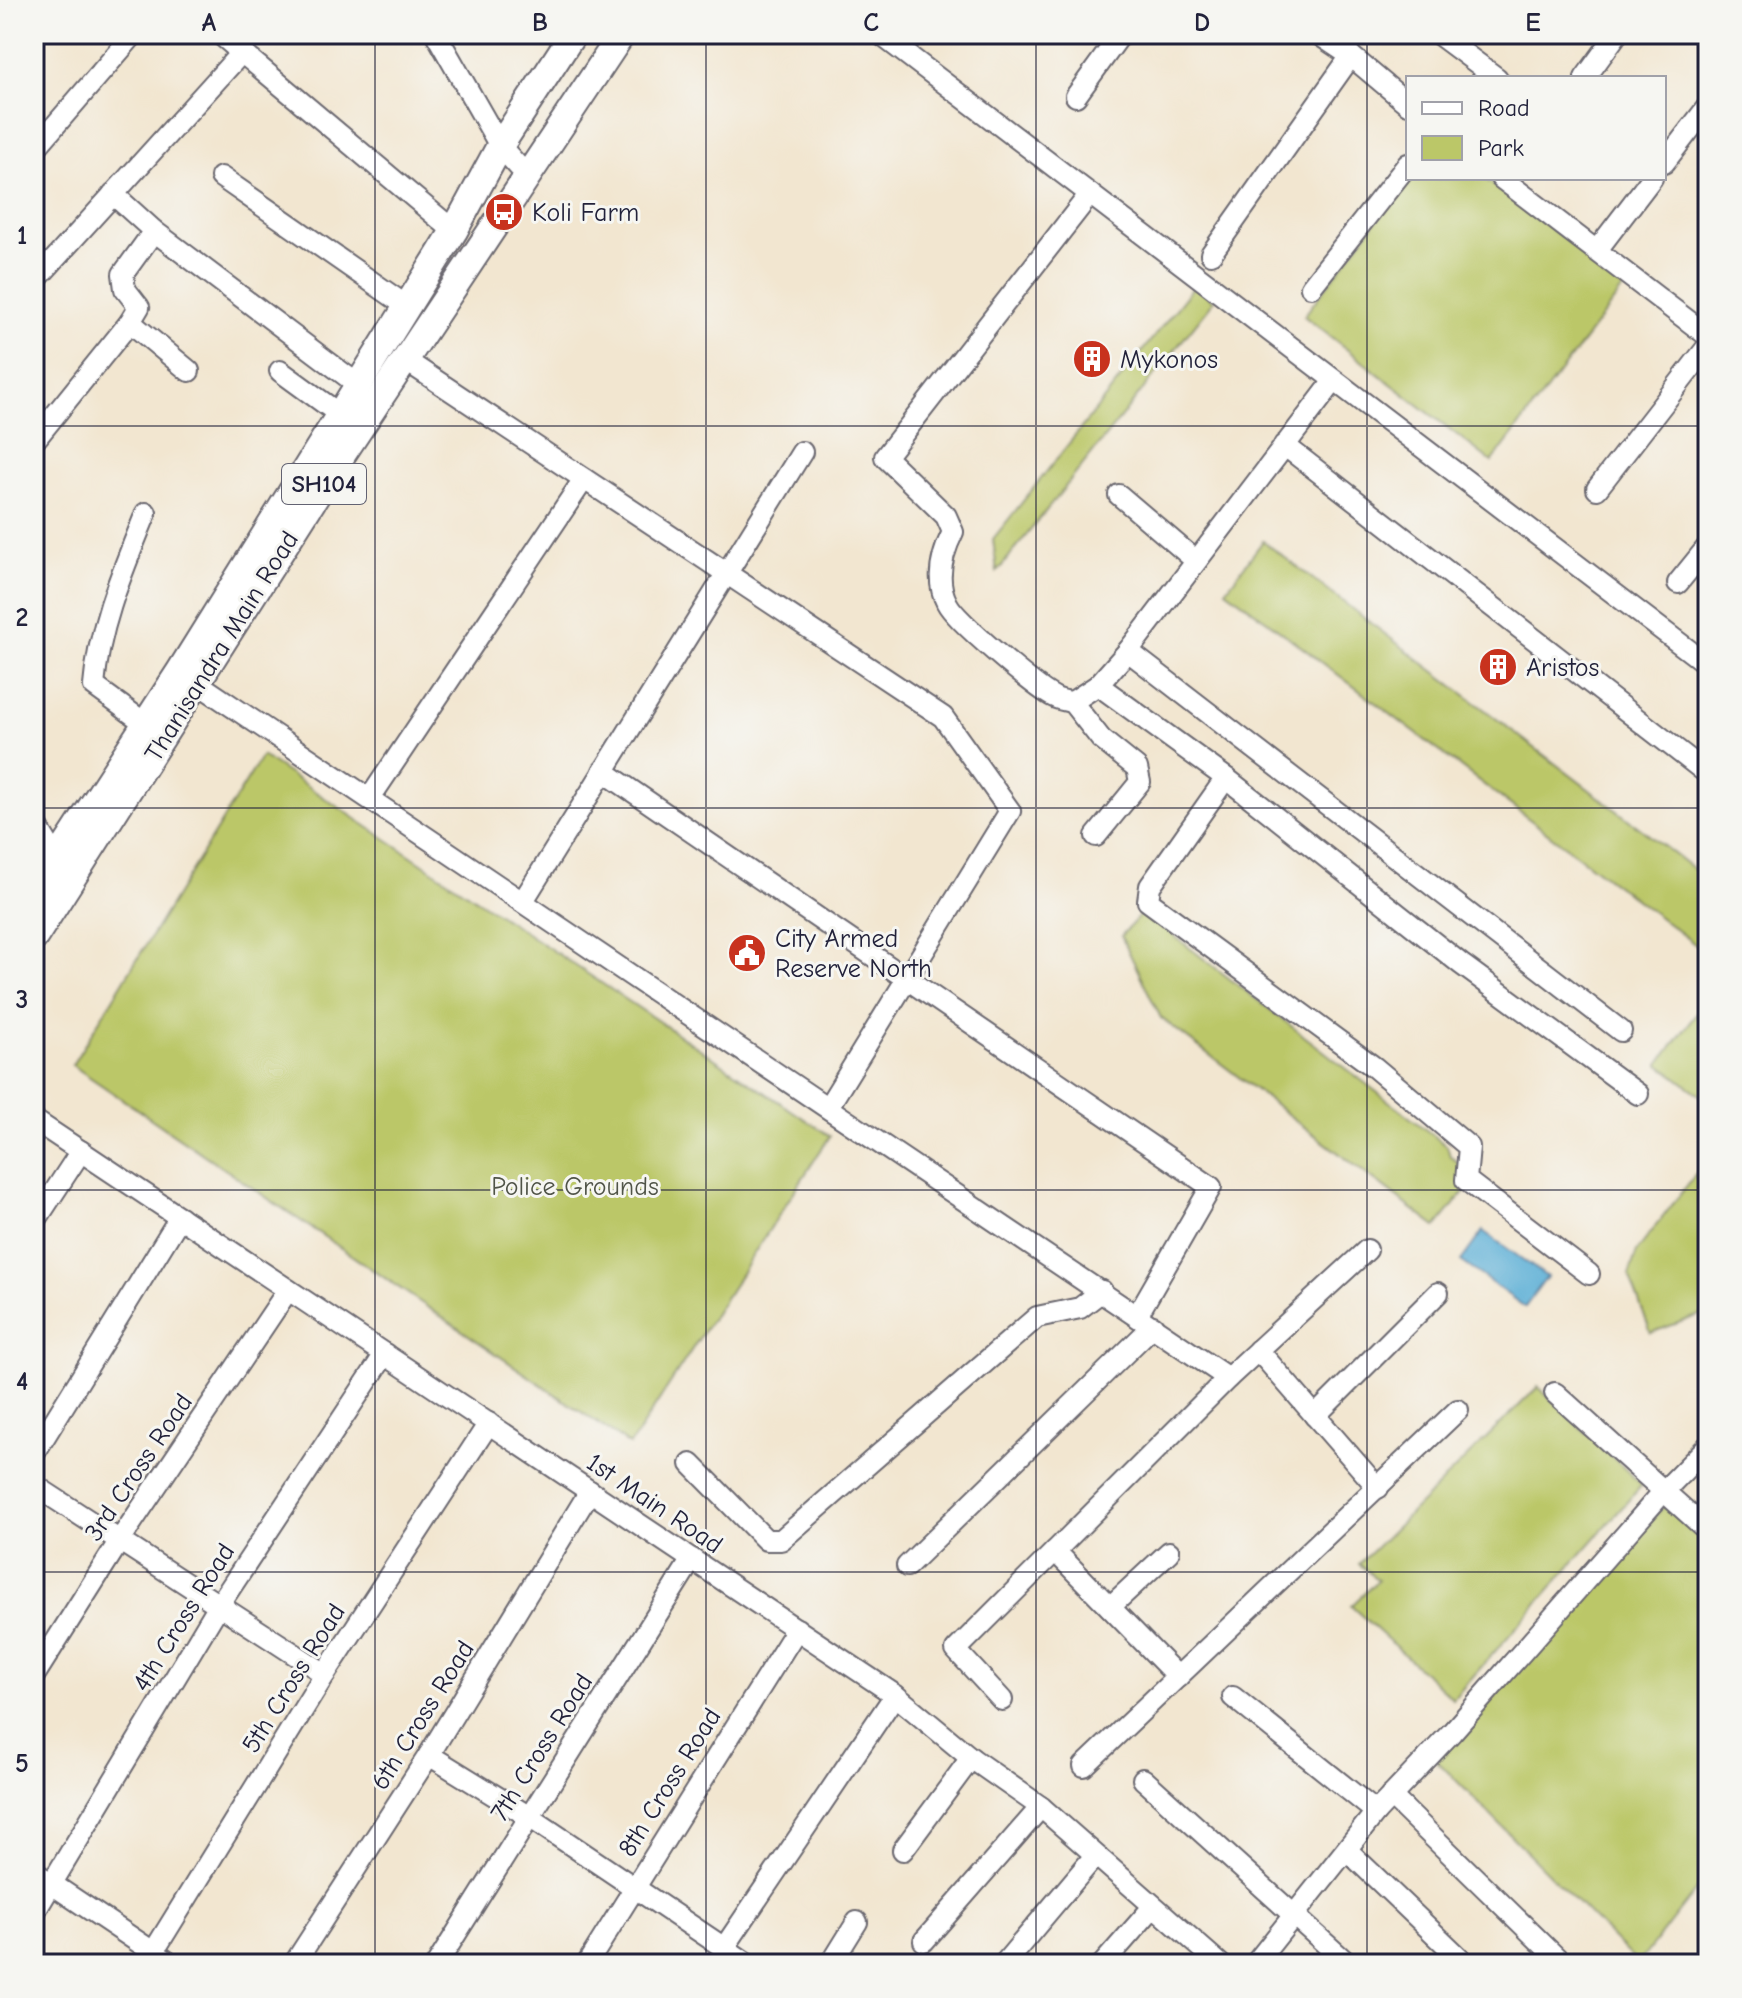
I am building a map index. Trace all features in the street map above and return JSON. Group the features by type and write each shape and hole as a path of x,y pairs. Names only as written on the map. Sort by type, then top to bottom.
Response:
{"main road":[{"name":"Thanisandra Main Road","path":"34,938 190,677 339,414 454,231 500,146 573,34"},
{"name":"Thanisandra Main Road","path":"34,895 146,724 190,677 622,34"}],"street":[{"path":"34,150 134,34"},
{"path":"220,34 454,231"},
{"path":"436,34 500,146 527,176"},
{"path":"880,34 1708,665"},
{"path":"1076,96 1121,34"},
{"path":"1318,34 1351,56 1406,102"},
{"path":"1438,34 1494,76"},
{"path":"1586,76 1617,34"},
{"path":"34,282 242,52"},
{"path":"1211,254 1351,56"},
{"path":"1666,160 1708,106"},
{"path":"1311,287 1406,167"},
{"path":"221,177 405,305"},
{"path":"1504,180 1708,336"},
{"path":"1597,250 1650,180"},
{"path":"113,194 154,231 357,384"},
{"path":"1090,194 885,457 946,516 950,524 953,532 944,551 942,587 955,616 1053,697 1072,702 1101,739 1137,768 1140,782 1096,836"},
{"path":"34,441 139,307 125,289 123,274 154,231"},
{"path":"130,322 189,371"},
{"path":"1597,489 1708,346"},
{"path":"405,360 943,717 1010,811 828,1107"},
{"path":"280,371 339,414"},
{"path":"1072,702 1098,685 1128,651 1334,381"},
{"path":"1284,445 1708,774"},
{"path":"523,901 802,452"},
{"path":"370,798 584,479"},
{"path":"1119,495 1195,560"},
{"path":"146,513 109,606 97,656 94,686 146,724"},
{"path":"1678,583 1708,546"},
{"path":"1128,651 1621,1031"},
{"path":"190,677 1228,1378"},
{"path":"1098,685 1226,778 1461,964 1638,1094"},
{"path":"603,771 1211,1187 1145,1320 907,1566"},
{"path":"1226,778 1150,886 1148,901 1374,1067 1469,1147 1466,1180 1589,1274"},
{"path":"35,824 57,859"},
{"name":"1st Main Road","path":"34,1120 895,1695 971,1758 1041,1807 1213,1962"},
{"path":"34,1223 81,1151"},
{"path":"34,1454 180,1217"},
{"path":"1002,1700 956,1650 1228,1378 1367,1250"},
{"name":"3rd Cross Road","path":"34,1676 120,1540 288,1290"},
{"path":"691,1464 766,1540 781,1540 1037,1317 1080,1308 1102,1291"},
{"path":"1315,1416 1438,1293"},
{"path":"1258,1350 1378,1488"},
{"name":"4th Cross Road","path":"34,1913 219,1605 385,1354"},
{"path":"1555,1393 1708,1531"},
{"path":"1084,1766 1458,1410"},
{"name":"5th Cross Road","path":"157,1960 325,1674 489,1423"},
{"path":"1255,1964 1376,1812 1452,1732 1663,1492 1708,1446"},
{"path":"34,1485 325,1674"},
{"name":"6th Cross Road","path":"294,1964 429,1755 590,1491"},
{"path":"1055,1551 1178,1677"},
{"path":"1110,1607 1169,1552"},
{"name":"7th Cross Road","path":"437,1964 692,1559"},
{"name":"8th Cross Road","path":"587,1964 797,1629"},
{"path":"724,1948 895,1695"},
{"path":"1233,1697 1376,1812"},
{"path":"429,1755 528,1816 748,1964"},
{"path":"903,1850 971,1758"},
{"path":"1143,1779 1348,1964"},
{"path":"1391,1796 1563,1964"},
{"path":"924,1941 1041,1807"},
{"path":"1348,1851 1466,1964"},
{"path":"1004,1964 1094,1857"},
{"path":"34,1872 157,1960"},
{"path":"1103,1964 1153,1907"},
{"path":"831,1964 857,1922"}],"green space":[{"path":"1407,180 1487,180 1626,285 1492,462 1304,316"},
{"path":"1195,285 1214,301 997,572 993,539"},
{"path":"1263,541 1708,880 1708,954 1226,590"},
{"name":"Police Grounds","path":"262,756 830,1136 630,1445 72,1065"},
{"path":"1143,912 1447,1146 1450,1156 1476,1177 1436,1227 1161,1018 1121,936"},
{"path":"1708,998 1708,1101 1659,1064"},
{"path":"1708,1158 1708,1312 1651,1333 1629,1275 1637,1251"},
{"path":"1538,1387 1642,1485 1453,1699 1351,1606 1378,1580 1359,1564"},
{"path":"1664,1506 1708,1545 1708,1874 1638,1964 1437,1761"}],"water":[{"path":"1483,1231 1547,1277 1525,1307 1461,1261"}],"place":[{"name":"Koli Farm","path":"504,212"},
{"name":"Mykonos","path":"1092,359"},
{"name":"Aristos","path":"1498,667"},
{"name":"City Armed Reserve North","path":"747,953"}]}
